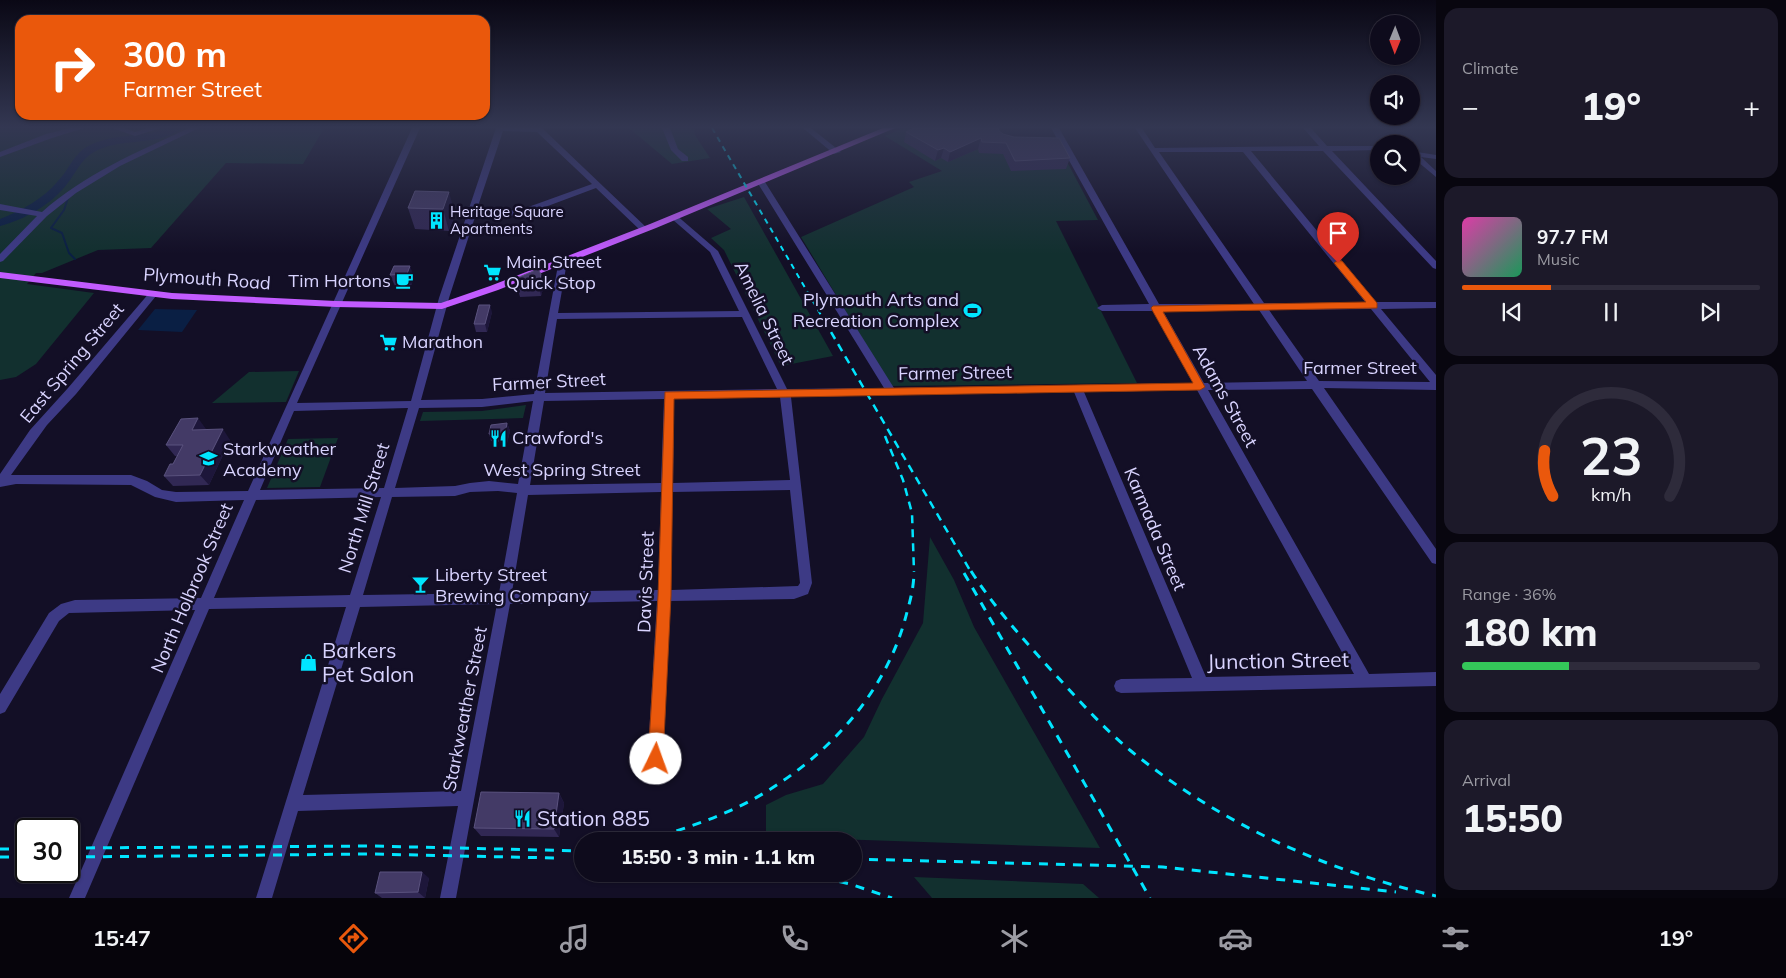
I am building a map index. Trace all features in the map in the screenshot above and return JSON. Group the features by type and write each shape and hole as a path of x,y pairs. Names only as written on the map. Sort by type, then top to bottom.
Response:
{"main road":[{"name":"Plymouth Road","path":"2,276 153,294 336,304 442,306 453,304 562,262 792,170"}],"street":[{"path":"0,259 43,215 73,191 107,170"},
{"name":"North Holbrook Street","path":"77,898 290,407 397,170"},
{"name":"North Mill Street","path":"264,898 415,404 442,306 486,170"},
{"path":"582,170 644,229"},
{"name":"Adams Street","path":"1079,170 1365,680"},
{"path":"1167,170 1436,559"},
{"path":"1262,170 1436,382"},
{"path":"1346,170 1436,266"},
{"path":"761,182 891,391"},
{"path":"471,215 521,213 598,185"},
{"path":"0,207 43,215"},
{"name":"Amelia Street","path":"664,596 794,593 803,590 806,582 787,400 714,251 675,217"},
{"name":"Starkweather Street","path":"448,898 505,597 562,262"},
{"name":"East Spring Street","path":"1,481 37,430 153,294"},
{"path":"1102,308 1436,305"},
{"path":"552,316 744,314"},
{"name":"Farmer Street","path":"290,407 482,403 539,396 1369,384 1436,386"},
{"name":"Karmada Street","path":"1077,388 1201,683"},
{"name":"Davis Street","path":"655,770 664,596 669,395"},
{"name":"East Spring Street","path":"1,481 16,478 131,480 143,484 159,494 176,498 388,492"},
{"name":"West Spring Street","path":"388,492 455,490 463,487 511,487 523,490 796,485"},
{"path":"0,707 50,621 63,610 75,606 505,597 664,596"},
{"name":"Junction Street","path":"1121,686 1436,679"},
{"path":"292,803 467,798"}],"green space":[{"path":"0,170 220,170 151,248 98,250 42,273 36,273 27,284 94,293 36,364 16,377 0,380"},
{"name":"Plymouth Arts and Recreation Complex","path":"940,170 1071,170 1098,220 1056,221 1137,383 891,386 801,237 914,187 909,182 942,171"},
{"path":"744,197 833,356 781,366 724,250 711,238 731,229 707,209"},
{"path":"299,371 286,402 212,403 249,372"},
{"path":"526,405 523,418 420,421 423,412 482,411"},
{"path":"338,438 320,487 267,488 288,439"},
{"path":"930,537 954,580 974,627 1100,848 862,840 862,832 766,831 766,805 786,795 823,784 864,737 923,623"},
{"path":"914,877 1083,884 1099,898 932,898"}],"water":[{"path":"155,309 197,310 182,332 138,330"}],"building":[{"path":"415,191 449,192 443,209 408,208"},
{"path":"394,266 410,266 407,274 390,275"},
{"path":"538,269 541,274 539,285 517,286 519,277"},
{"path":"479,305 490,305 485,324 474,324"},
{"path":"198,418 192,430 223,429 200,475 164,476 183,445 166,445 181,419"},
{"path":"507,423 505,435 489,434 491,425"},
{"name":"Station 885","path":"481,792 559,793 554,829 474,828"},
{"path":"380,872 422,872 418,892 375,893"}],"waterway":[{"path":"0,223 25,212 49,197 62,184 71,170"},
{"path":"68,198 64,210 51,228 62,233 69,253 75,259"}],"railway":[{"path":"736,170 825,322"},
{"path":"824,320 971,572"},
{"path":"885,436 903,480 912,513 914,571"},
{"path":"672,832 711,819 750,801 777,785 803,766 849,722 868,697 884,671 898,642 912,592 914,571"},
{"path":"971,571 1009,622 1090,712 1120,742 1165,777 1201,801 1275,841 1354,873 1436,896"},
{"path":"964,573 1132,866"},
{"path":"80,848 372,846 574,851"},
{"path":"0,849 15,849"},
{"path":"80,857 370,854 556,858"},
{"path":"0,857 15,857"},
{"path":"862,859 1132,866"},
{"path":"1132,866 1163,867 1396,892"},
{"path":"1132,866 1150,898"},
{"path":"841,882 892,898"}],"place":[{"name":"Heritage Square Apartments","path":"436,221"},
{"name":"Main Street Quick Stop","path":"492,272"},
{"name":"Tim Hortons","path":"405,281"},
{"name":"Plymouth Arts and Recreation Complex","path":"973,310"},
{"name":"Marathon","path":"388,342"},
{"name":"Crawford's","path":"498,438"},
{"name":"Starkweather Academy","path":"209,459"},
{"name":"Liberty Street Brewing Company","path":"421,585"},
{"name":"Barkers Pet Salon","path":"308,663"},
{"name":"Station 885","path":"523,819"}],"route":[{"path":"656,759 664,596 669,395 1200,387 1156,308 1373,306 1338,263"}]}
